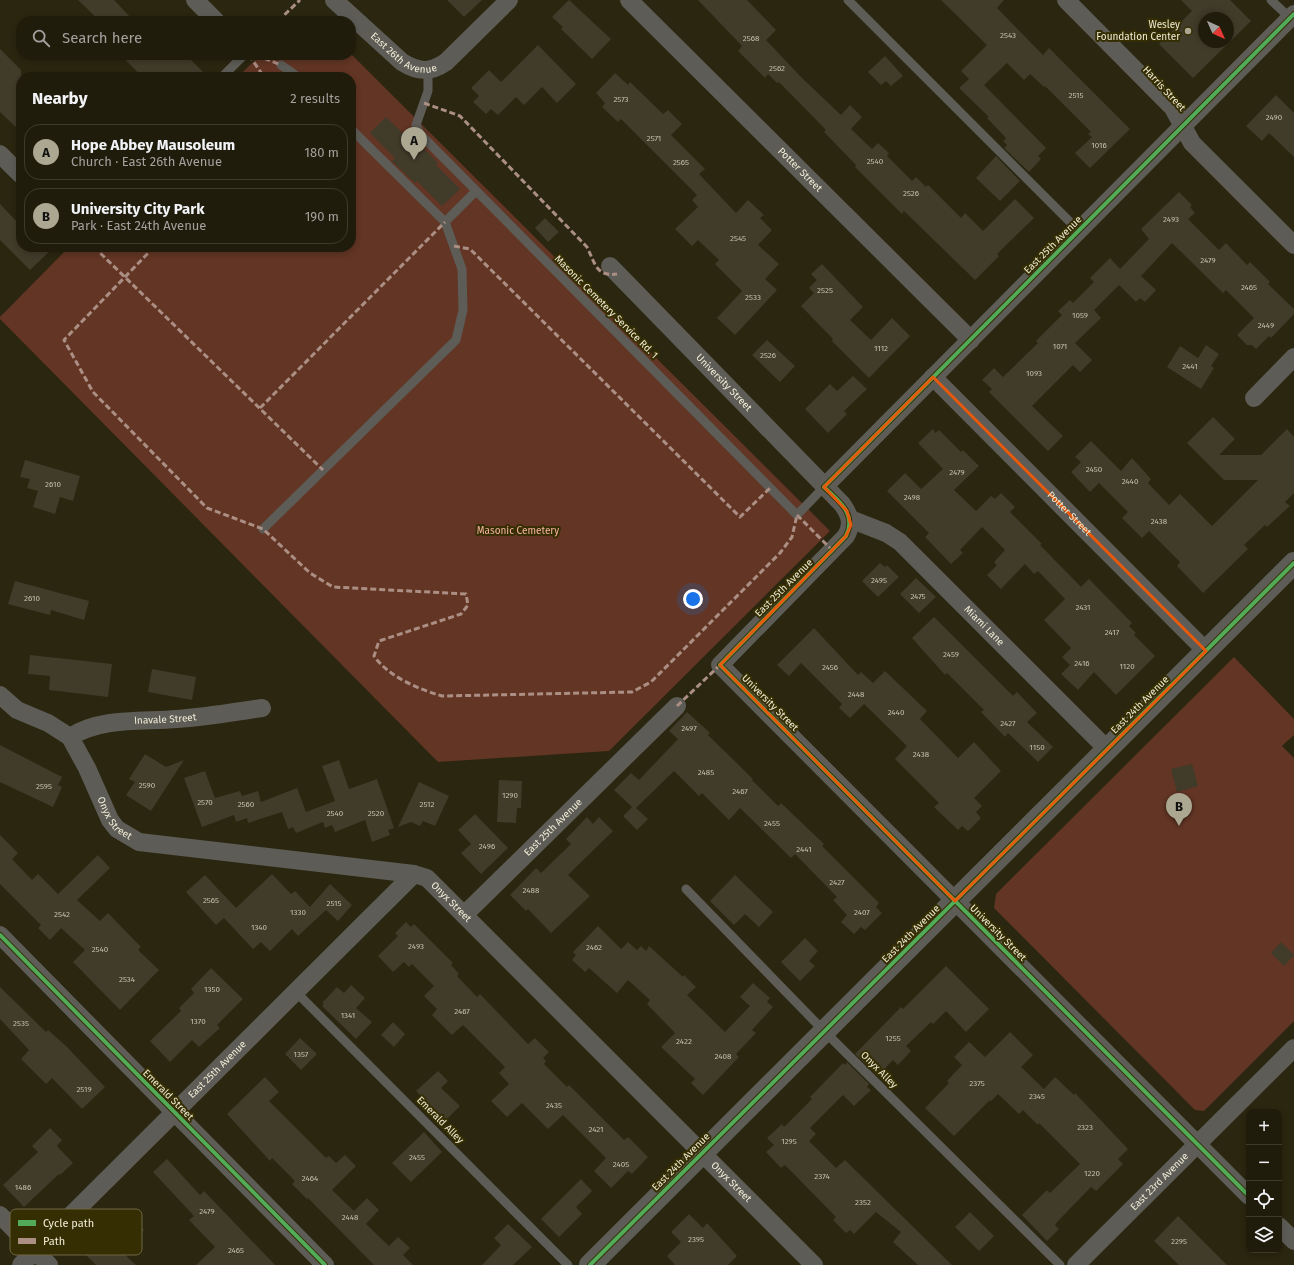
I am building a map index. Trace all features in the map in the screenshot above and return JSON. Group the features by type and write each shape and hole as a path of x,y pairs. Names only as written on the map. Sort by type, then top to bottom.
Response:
{"street":[{"path":"195,0 211,16"},
{"name":"East 26th Avenue","path":"334,0 352,16"},
{"name":"East 26th Avenue","path":"356,20 402,62 411,68 428,71 437,68 446,62 509,0"},
{"name":"Potter Street","path":"629,0 971,340"},
{"name":"Harris Street","path":"1066,0 1172,108 1184,125 1192,143 1294,245"},
{"name":"East 25th Avenue","path":"824,487 1292,16"},
{"path":"0,154 16,170"},
{"name":"University Street","path":"610,266 842,504 850,519"},
{"path":"1254,398 1294,357"},
{"name":"Potter Street","path":"933,377 1206,651"},
{"name":"East 25th Avenue","path":"720,664 846,536 851,525 850,519"},
{"name":"Miami Lane","path":"850,519 886,533 900,542 1107,749"},
{"name":"East 24th Avenue","path":"590,1265 1294,563"},
{"name":"University Street","path":"720,664 1246,1193"},
{"name":"Onyx Street","path":"0,695 8,709 48,723 70,737 87,768 110,820 117,829 139,842 414,874 427,878 814,1265"},
{"name":"East 25th Avenue","path":"464,915 677,706"},
{"name":"Inavale Street","path":"70,737 80,730 106,724 178,719 262,708"},
{"name":"East 25th Avenue","path":"77,1209 414,874"},
{"name":"Emerald Street","path":"0,935 325,1265"},
{"name":"East 23rd Avenue","path":"1076,1265 1294,1048"},
{"path":"0,1215 10,1225"},
{"path":"1282,1229 1294,1241"},
{"name":"East 25th Avenue","path":"21,1265 31,1255"},
{"path":"39,1255 49,1265"}],"lane":[{"path":"848,0 1079,230"},
{"path":"1271,0 1292,16"},
{"path":"227,72 239,60"},
{"path":"281,65 291,72"},
{"name":"Masonic Cemetery Service Rd. 1","path":"428,71 428,91 416,125 420,134 797,515 824,487"},
{"path":"263,529 456,340 463,310 462,268 445,222 356,134"},
{"path":"445,222 476,191"},
{"name":"Onyx Alley","path":"686,888 824,1031 1060,1265"},
{"name":"Emerald Alley","path":"295,991 568,1265"}],"highlighted area":[{"path":"933,377 1206,651 955,901 720,665 846,536 851,525 847,511 824,487"}],"green space":[{"name":"Masonic Cemetery","path":"356,59 830,531 609,751 438,762 0,319 0,317 64,252 356,252 356,72 243,72 255,60"},
{"path":"1234,657 1294,719 1294,735 1282,746 1294,758 1294,1021 1204,1111 1195,1110 994,908 996,894"}],"building":[{"path":"78,0 114,0 129,16 95,16"},
{"path":"447,0 482,0 464,17"},
{"path":"569,0 611,39 592,59 561,29 563,27 552,17"},
{"path":"698,0 747,0 776,30 766,40 802,78 841,115 850,105 862,117 851,129 872,149 878,143 889,153 887,156 912,181 916,177 926,187 928,185 961,218 965,213 983,231 1015,199 1034,218 997,254 999,256 975,280 904,211 902,214 855,167 856,165 824,132 826,130 779,82 777,83 768,74 765,78 738,51 742,46"},
{"path":"941,0 1004,0 997,8 1043,55 1049,48 1130,129 1090,168 1075,153 1092,137 1088,134 1091,132 1045,86 1044,87 1030,74 1024,80 1007,63 984,85 1046,148 1038,156 1041,159 1029,172 1004,148 1007,145 1003,141 1006,138 987,118 989,117 959,88 969,79 961,71 987,45"},
{"name":"Wesley Foundation Center","path":"1181,0 1230,0 1251,21 1234,38 1234,12 1198,12 1198,48 1224,48 1193,78 1159,44 1192,11"},
{"path":"538,45 576,84 557,103 542,87 524,105 516,97 498,115 491,109 486,114 473,102 479,96 471,88 489,70 501,82"},
{"path":"0,49 21,70 21,72 16,72 16,127 0,112"},
{"path":"885,56 903,76 891,86 886,81 881,85 868,72"},
{"path":"126,60 191,60 203,72 137,72"},
{"path":"615,73 628,85 630,82 663,114 668,110 682,124 671,135 705,169 699,174 736,213 748,200 764,215 760,218 772,230 758,245 779,264 765,279 777,290 735,335 717,318 742,291 715,264 719,260 698,240 692,246 675,229 698,207 692,200 697,195 621,119 618,122 602,107 605,103 596,93"},
{"path":"1276,95 1294,113 1294,157 1269,133 1262,141 1246,126"},
{"path":"386,117 410,140 413,137 438,163 436,165 460,189 442,206 417,181 415,183 392,161 395,158 370,133"},
{"path":"996,156 1020,181 1000,201 976,178"},
{"path":"1179,192 1192,205 1190,207 1195,213 1188,219 1219,250 1226,243 1247,265 1250,262 1270,282 1268,284 1294,309 1294,314 1271,338 1269,336 1256,349 1252,345 1247,345 1237,335 1254,318 1226,290 1223,293 1172,243 1141,276 1156,290 1145,302 1140,298 1136,302 1119,285 1094,310 1101,318 1075,343 1092,360 1080,372 1073,365 1032,406 1063,436 1048,451 989,392 992,389 982,380 994,368 1003,377 1038,343 1036,341 1062,315 1058,311 1070,300 1073,303 1094,282 1090,278 1110,258 1120,269 1149,239 1141,229"},
{"path":"0,204 16,221 16,252 49,252 30,270 0,240"},
{"path":"545,218 559,232 548,242 535,228"},
{"path":"822,264 863,307 850,320 871,340 892,318 910,336 869,378 832,341 833,339 801,306 814,293 809,288 817,280 811,274"},
{"path":"767,340 795,366 780,382 752,355"},
{"path":"1206,345 1219,354 1211,366 1214,368 1201,389 1167,367 1180,346 1198,358"},
{"path":"853,376 867,389 844,411 847,414 828,433 805,409 830,384 837,391"},
{"path":"1213,417 1235,439 1219,455 1261,455 1287,429 1294,437 1294,493 1285,502 1290,506 1267,527 1265,525 1244,545 1248,549 1203,593 1177,566 1180,562 1149,531 1142,538 1122,518 1128,512 1099,483 1090,492 1071,472 1081,462 1075,457 1091,441 1121,471 1132,458 1151,479 1148,483 1169,505 1180,494 1212,526 1258,480 1224,480 1187,443"},
{"path":"933,429 935,433 939,430 961,452 963,450 979,466 954,490 976,511 991,496 995,499 1001,493 1015,507 1010,512 1042,544 1040,545 1081,587 1089,579 1132,623 1129,626 1136,633 1134,635 1155,656 1116,695 1094,672 1078,690 1061,674 1070,665 1062,657 1071,648 1044,620 1065,599 1038,571 1034,574 1025,564 1001,589 987,575 997,565 994,562 1005,550 982,527 960,550 963,553 951,564 925,537 929,533 887,491 905,473 921,489 943,469 918,443"},
{"path":"25,460 80,476 73,501 60,497 55,514 33,507 38,491 27,488 30,479 20,477"},
{"path":"880,563 885,567 887,565 899,577 878,597 862,581"},
{"path":"916,578 936,597 919,613 900,594"},
{"path":"15,581 89,601 84,620 51,610 50,615 8,604"},
{"path":"934,617 1013,696 1017,692 1037,713 1027,722 1053,747 1038,762 1008,733 1005,737 981,712 984,710 947,673 945,675 912,638"},
{"path":"814,628 858,675 861,672 873,683 885,671 927,711 920,719 958,758 974,742 1001,771 974,798 982,806 976,812 981,818 968,831 962,826 958,830 934,807 939,803 895,759 907,746 864,704 850,718 839,708 842,704 801,663 789,676 777,665"},
{"path":"30,655 112,664 108,697 49,690 50,676 28,674"},
{"path":"152,669 196,677 192,700 148,692"},
{"path":"687,712 710,733 708,735 778,806 781,803 824,844 822,846 879,903 876,907 882,913 865,930 861,927 854,934 841,922 847,915 833,900 837,897 795,854 791,858 740,808 729,820 702,793 699,796 674,771 636,808 648,819 637,830 623,816 632,807 614,790 631,773 639,780 678,739 669,731"},
{"path":"0,745 62,777 58,785 62,787 53,807 0,782"},
{"path":"145,754 166,767 184,760 151,811 126,795 135,782 129,779"},
{"path":"339,760 349,789 377,779 394,828 388,830 390,835 372,842 365,820 335,832 332,825 325,828 323,822 296,833 293,827 288,829 282,812 248,823 247,818 236,822 234,815 202,827 184,778 205,771 215,798 240,791 242,796 258,791 261,802 297,788 306,812 335,801 322,766"},
{"path":"1192,764 1198,786 1177,792 1171,769"},
{"path":"499,780 522,781 521,808 517,808 516,823 497,822"},
{"path":"419,782 449,796 435,826 423,821 420,826 411,822 398,827"},
{"path":"475,814 508,848 481,874 461,853 471,844 458,830"},
{"path":"587,817 593,824 599,817 613,831 568,875 590,896 551,933 528,909 526,911 510,895 536,868 541,873 571,844 566,839"},
{"path":"0,835 18,853 12,859 32,880 38,874 58,894 98,855 110,868 77,900 100,921 108,913 141,947 138,950 159,970 120,1010 73,962 85,950 61,928 50,940 38,928 41,925 0,884"},
{"path":"272,874 291,894 295,891 310,907 330,884 352,905 338,921 326,910 298,936 292,929 270,951 261,942 253,949 224,918 216,925 186,892 205,875 236,908"},
{"path":"735,875 773,912 759,927 745,914 734,925 710,901"},
{"path":"406,922 411,927 414,924 453,963 451,965 459,974 457,976 477,997 480,994 528,1044 535,1038 549,1052 543,1058 546,1061 544,1064 567,1087 569,1085 624,1140 628,1137 648,1157 632,1174 628,1171 611,1188 594,1171 606,1158 563,1115 548,1129 522,1103 507,1117 491,1101 509,1084 499,1073 505,1067 463,1025 452,1035 432,1015 437,1009 424,996 434,986 412,964 409,967 404,962 393,972 378,956 398,936 395,933"},
{"path":"598,926 621,949 628,942 637,950 641,946 646,951 649,946 683,977 684,975 696,987 687,995 725,1032 750,1006 740,997 753,983 770,998 767,1002 773,1007 752,1030 756,1033 736,1054 739,1057 703,1095 691,1083 695,1079 661,1047 675,1033 647,1004 650,1000 628,980 617,993 589,968 585,972 572,960 576,955 573,952"},
{"path":"805,938 818,951 809,961 815,966 800,981 781,962"},
{"path":"1281,942 1294,955 1284,966 1271,953"},
{"path":"946,966 989,1009 966,1032 946,1011 933,1024 931,1022 906,1046 911,1051 898,1065 893,1060 878,1076 855,1054 901,1007 903,1009"},
{"path":"211,968 243,999 217,1025 220,1028 199,1047 192,1040 170,1062 150,1041 181,1011 179,1008 194,993 191,989"},
{"path":"351,985 365,998 356,1008 372,1022 356,1039 322,1006 324,1004 322,1003 337,987 344,993"},
{"path":"0,987 46,1032 48,1030 67,1047 105,1087 82,1109 52,1078 46,1084 21,1059 29,1050 0,1019"},
{"path":"393,1022 405,1034 394,1047 381,1035"},
{"path":"1010,1032 1033,1055 1021,1067 1044,1089 1055,1077 1074,1095 1075,1093 1128,1149 1118,1159 1123,1164 1096,1191 1091,1187 1058,1221 1055,1225 1059,1229 1047,1241 1022,1215 1047,1190 1050,1193 1080,1164 1039,1123 1038,1125 1023,1110 1019,1114 998,1094 954,1136 925,1108 949,1083 947,1081 962,1065 954,1057 969,1042 985,1057"},
{"path":"300,1038 317,1054 301,1070 285,1054"},
{"path":"847,1062 869,1084 867,1087 871,1090 854,1106 843,1095 810,1128 816,1134 809,1141 836,1168 845,1160 952,1265 918,1265 893,1242 901,1232 876,1212 854,1234 850,1230 846,1233 833,1220 836,1217 785,1165 781,1168 766,1152 774,1145 767,1138 782,1124 784,1127 812,1099 810,1097 843,1063 845,1065"},
{"path":"438,1071 448,1081 441,1088 460,1106 442,1124 429,1112 433,1108 416,1091"},
{"path":"265,1077 279,1092 269,1101 326,1158 329,1156 336,1163 345,1155 356,1166 332,1190 354,1211 367,1198 379,1210 366,1224 389,1246 398,1237 410,1248 403,1255 413,1265 374,1265 308,1198 307,1199 292,1184 295,1181 272,1158 270,1161 227,1114"},
{"path":"50,1128 62,1140 57,1146 73,1163 24,1207 3,1185 38,1152 32,1146"},
{"path":"424,1132 442,1152 411,1182 392,1163"},
{"path":"167,1159 200,1195 204,1191 275,1265 196,1265 215,1247 189,1220 194,1216 153,1172"},
{"path":"581,1179 592,1191 576,1207 582,1214 559,1237 541,1219"},
{"path":"970,1212 994,1236 979,1251 955,1227"},
{"path":"689,1214 703,1228 707,1223 737,1256 728,1265 675,1265 667,1256 681,1242 671,1232"},
{"path":"1178,1216 1227,1265 1179,1265 1154,1241"},
{"path":"508,1224 532,1247 513,1265 482,1265 501,1245 494,1238"},
{"path":"86,1255 125,1255 136,1265 96,1265"}],"marked path":[{"path":"283,16 300,0"},
{"path":"252,60 261,72"},
{"path":"268,60 281,65"},
{"path":"424,103 460,116 587,247 597,268 605,273 617,274"},
{"path":"260,408 445,222"},
{"path":"454,246 470,249 740,517 770,488"},
{"path":"99,252 323,470"},
{"path":"149,252 64,340 93,392 207,508 263,529 310,573 333,587 466,594 468,605 461,614 379,641 374,656 380,663 396,676 423,690 442,696 632,692 651,682 780,553 792,537 797,515"},
{"path":"797,515 833,551"},
{"path":"677,706 720,665"}],"cycle path":[{"path":"1246,1193 720,665 846,536 849,528 849,521 845,508 824,487 1294,14"},
{"path":"590,1265 1294,563"},
{"path":"0,935 325,1265"}],"place":[{"name":"Wesley Foundation Center","path":"1188,31"},
{"name":"Hope Abbey Mausoleum","path":"414,160"},
{"name":"University City Park","path":"1179,826"}]}
